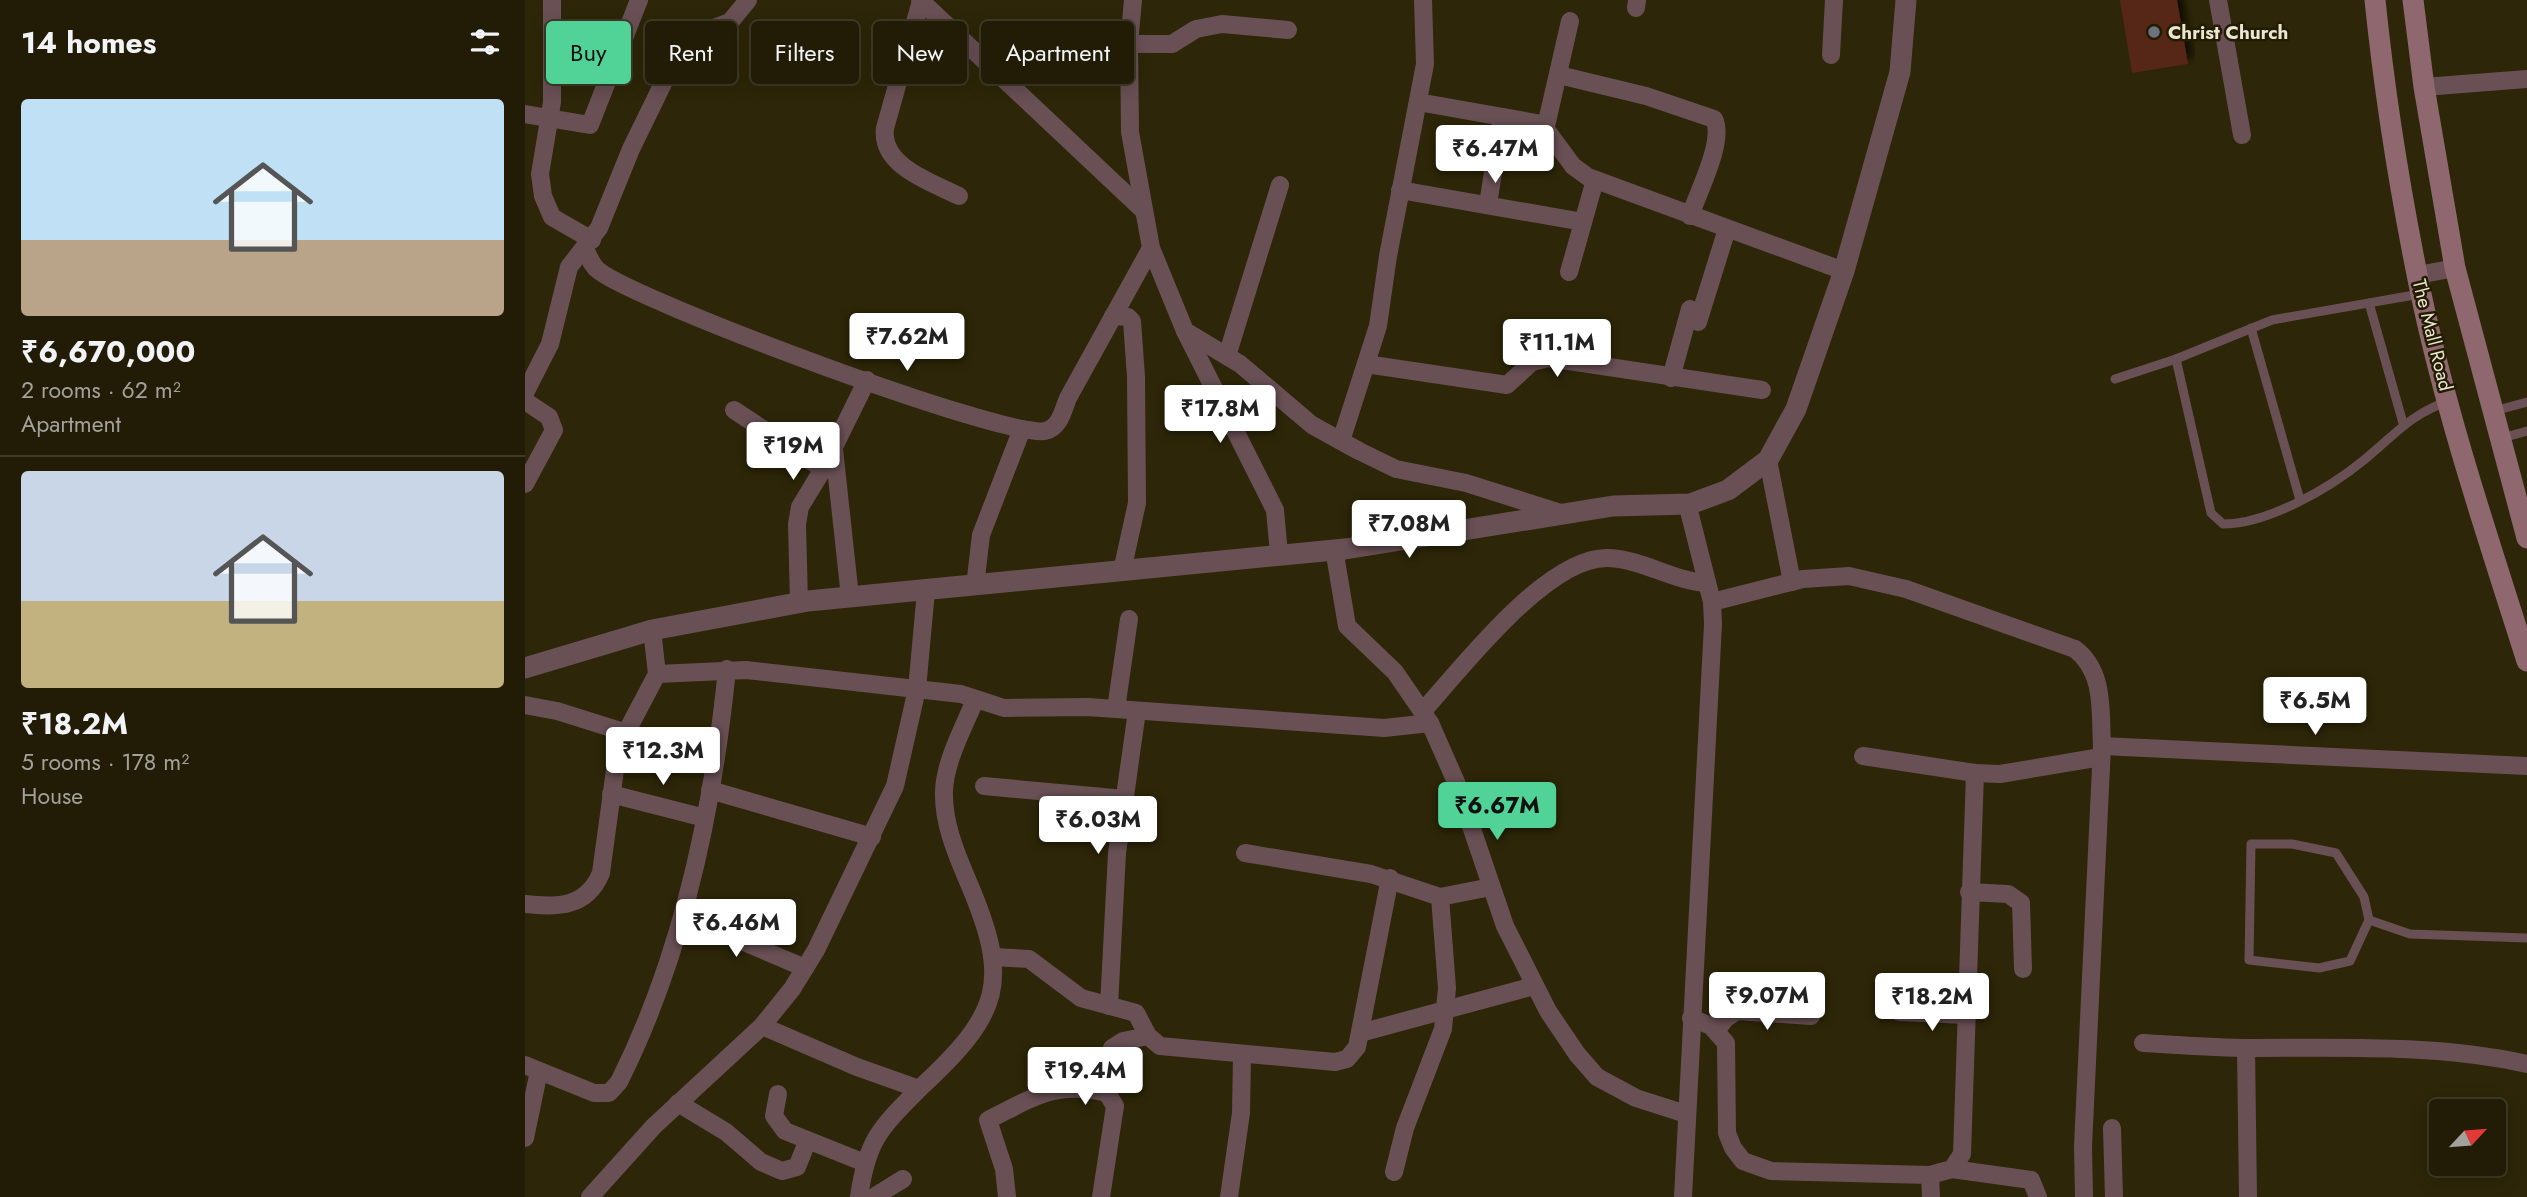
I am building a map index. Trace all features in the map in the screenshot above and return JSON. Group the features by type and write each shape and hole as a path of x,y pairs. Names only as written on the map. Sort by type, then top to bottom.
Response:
{"main road":[{"name":"The Mall Road","path":"2375,0 2385,78 2420,284 2450,400 2527,661"},
{"name":"The Mall Road","path":"2413,0 2424,87 2455,268 2527,538"}],"street":[{"path":"552,0 550,118 540,174 543,196 552,217 588,245 600,272 632,291 769,346 955,411 1043,432 1057,424 1151,248"},
{"path":"525,114 590,125 639,0"},
{"path":"525,393 550,344 561,304 564,277 588,245 631,149 685,42 700,32 730,22 748,0"},
{"path":"959,196 916,174 894,158 885,143 885,128 920,0 1144,211"},
{"path":"1131,21 1133,0"},
{"path":"1341,442 1378,326 1400,190 1425,64 1423,0"},
{"path":"1832,55 1834,0"},
{"path":"525,668 652,629 799,603 1334,550 1613,506 1687,503 1708,499 1728,490 1768,460 1796,409 1844,271 1900,72 1906,0"},
{"path":"2218,0 2242,135"},
{"path":"1546,126 1570,21"},
{"path":"1134,44 1172,44 1196,29 1222,24 1288,30"},
{"path":"1559,75 1646,96 1714,119 1718,129 1716,144 1690,216"},
{"path":"2424,87 2527,79"},
{"path":"1129,84 1130,132 1151,248 1185,331 1275,510 1279,554"},
{"path":"1418,102 1538,122 1546,126 1573,166 1595,180 1844,271"},
{"path":"1487,204 1502,117"},
{"path":"1569,272 1595,180"},
{"path":"1227,356 1280,185"},
{"path":"1400,190 1583,222"},
{"path":"1671,378 1727,229"},
{"path":"2420,284 2455,268"},
{"path":"1113,316 1128,317 1132,321 1136,377 1137,503 1122,570"},
{"path":"1185,331 1227,356 1312,425 1396,469 1466,482 1564,514"},
{"path":"1366,364 1507,384 1532,362 1549,358 1762,390"},
{"path":"799,603 798,516 867,380"},
{"path":"525,401 549,417 554,430 525,484"},
{"path":"734,410 823,469"},
{"path":"975,586 981,535 1022,429"},
{"path":"834,449 850,597"},
{"path":"1768,460 1792,582"},
{"path":"1683,1197 1691,1018 1705,811 1712,602 1687,503"},
{"path":"1334,550 1347,626 1395,672 1427,717 1456,782 1505,926 1534,986 1577,1054 1597,1077 1636,1098 1686,1114"},
{"path":"657,674 727,668 961,694 1004,708 1116,709 1384,727 1427,717 1516,609 1536,591 1576,566 1605,558 1625,560 1681,580 1707,583"},
{"path":"1712,602 1825,575 1871,579 2075,649 2085,657 2098,681 2102,751 2083,1146 2084,1197"},
{"path":"590,1197 638,1142 762,1026 805,968 895,786 917,689 926,591"},
{"path":"1116,709 1129,619"},
{"path":"525,904 548,907 572,904 596,886 601,873 616,757 624,732 657,674 652,629"},
{"path":"525,1138 532,1068 594,1093 609,1093 615,1088 643,1030 683,916 721,733 727,668"},
{"path":"859,1197 865,1163 878,1132 961,1050 988,1005 994,957 989,932 951,838 944,788 975,700"},
{"path":"525,705 557,711 624,732"},
{"path":"1109,1006 1117,853 1137,711"},
{"path":"1863,756 1975,773 2017,772 2102,751 2527,766"},
{"path":"1952,1169 1962,1154 1975,773"},
{"path":"984,786 1125,799"},
{"path":"710,790 872,837"},
{"path":"611,794 705,818"},
{"path":"1245,853 1390,878 1440,897 1491,887"},
{"path":"994,957 1029,959 1081,998 1136,1013 1148,1036 1160,1046 1335,1062 1352,1055 1360,1033 1390,878"},
{"path":"1969,892 2008,894 2021,903 2023,969"},
{"path":"1394,1172 1405,1128 1443,1029 1447,988 1440,897"},
{"path":"683,916 805,968"},
{"path":"1360,1033 1534,986"},
{"path":"1716,1031 1737,1011 1811,1016"},
{"path":"1899,1012 1967,1015"},
{"path":"1691,1018 1716,1031 1726,1043 1727,1133 1733,1148 1743,1161 1771,1171 1930,1175 1952,1169 2031,1180 2038,1197"},
{"path":"762,1026 857,1067 919,1089"},
{"path":"1101,1091 1112,1048 1123,1041 1148,1036"},
{"path":"2143,1043 2246,1048 2335,1047 2465,1054 2527,1064"},
{"path":"2246,1048 2248,1197"},
{"path":"1229,1197 1241,1113 1242,1055"},
{"path":"1007,1197 1004,1169 988,1120 1045,1092 1069,1086 1107,1093 1115,1106 1101,1197"},
{"path":"778,1094 776,1121 785,1132 865,1163"},
{"path":"678,1104 726,1132 761,1162 782,1171 797,1167 807,1142"},
{"path":"2112,1128 2114,1197"},
{"path":"1930,1175 1931,1197"},
{"path":"874,1197 903,1179"}],"lane":[{"path":"2115,379 2176,359 2281,318 2369,303 2420,284"},
{"path":"2369,303 2403,423"},
{"path":"2251,328 2300,500"},
{"path":"2176,359 2211,513 2223,523 2248,521 2300,500 2361,462 2403,423 2450,400"},
{"path":"2493,411 2527,402"},
{"path":"2502,438 2527,431"},
{"path":"2251,844 2292,844 2336,853 2364,897 2369,920 2350,961 2319,968 2249,960 2251,844"},
{"path":"2369,920 2410,934 2527,938"}],"building":[{"name":"Christ Church","path":"2120,0 2177,0 2188,64 2132,73"}],"place":[{"name":"Christ Church","path":"2154,32"}]}
